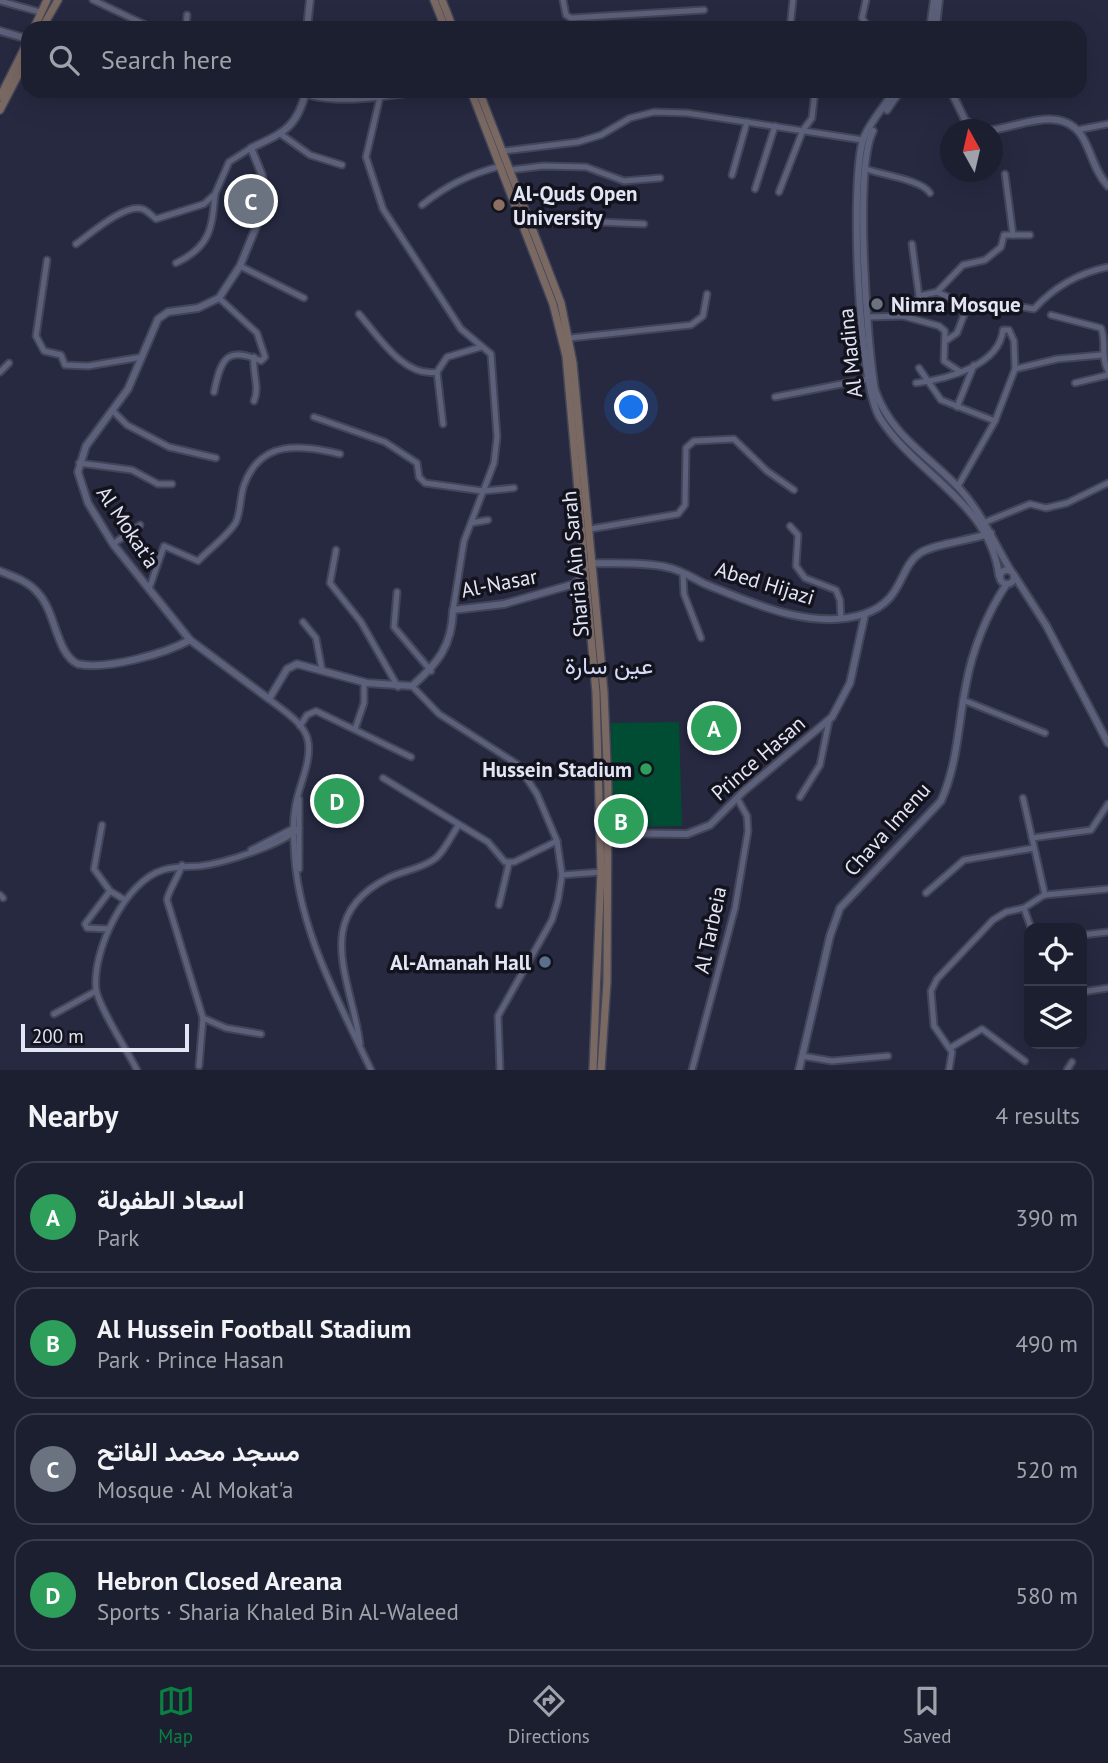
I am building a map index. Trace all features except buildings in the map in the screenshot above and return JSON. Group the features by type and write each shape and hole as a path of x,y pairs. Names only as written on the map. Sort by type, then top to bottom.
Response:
{"main road":[{"path":"37,21 47,0"},
{"path":"46,21 58,0"},
{"path":"434,0 442,21"},
{"path":"442,0 450,21"},
{"path":"0,97 21,54"},
{"path":"0,110 21,70"},
{"path":"474,98 500,152"},
{"path":"481,98 500,152"},
{"name":"Sharia Ain Sarah","path":"500,152 500,166 561,330 596,693 605,833 593,1070"},
{"name":"Sharia Ain Sarah","path":"500,152 510,170 561,303 570,338 604,692 607,982 601,1070"}],"street":[{"path":"93,0 137,21"},
{"path":"308,21 310,0"},
{"path":"563,0 570,18 704,10"},
{"path":"791,21 793,0"},
{"path":"864,21 862,18 866,0"},
{"path":"931,21 934,0"},
{"path":"937,21 939,0"},
{"path":"0,1 40,12"},
{"path":"187,15 187,21"},
{"path":"0,31 21,38"},
{"path":"176,262 193,254 206,239 212,227 215,194 229,162 251,148 282,135 292,124 302,98"},
{"path":"342,98 364,98"},
{"path":"371,1070 348,1027 308,922 298,872 295,830 309,744 300,726 269,699 291,666 302,664 364,683 398,687 412,686 431,671 448,648 464,541 494,463 498,437 491,354 461,329 383,209 376,192 366,157 380,98"},
{"path":"779,191 803,130 812,118 814,98"},
{"name":"Al Madina","path":"889,98 863,139 856,240 867,379 873,406 891,433 950,488 982,523"},
{"name":"Al Madina","path":"895,98 868,140 863,236 872,376 883,412 912,447 958,486 1012,573 1027,592 1108,743"},
{"path":"954,98 965,119"},
{"path":"500,152 578,142 601,135 630,118 654,112 863,139"},
{"path":"1003,128 1045,118 1077,130 1108,124"},
{"path":"732,175 747,122"},
{"path":"755,189 775,126"},
{"path":"1077,130 1100,177 1108,186"},
{"path":"282,135 310,155 342,165"},
{"path":"172,484 158,484 132,470 79,463 86,446 128,389 154,326 162,314 198,307 219,298 240,266 265,205 262,175 251,148"},
{"path":"422,205 450,184 471,174 500,166"},
{"path":"510,170 574,166 586,167 624,181 660,178"},
{"path":"866,169 893,179 918,182 930,193"},
{"path":"1005,174 1013,235"},
{"path":"76,244 117,215 135,208 144,209 156,219 204,204 215,194"},
{"path":"531,224 576,221 643,224"},
{"path":"919,296 937,292 963,265 985,260 1001,247 1004,235 1030,235"},
{"path":"903,316 915,310 919,296 912,244"},
{"path":"47,260 36,336 44,351 61,355 65,365 88,366 142,357"},
{"path":"240,266 304,298"},
{"path":"937,292 966,305 993,311 1010,305 1034,309 1046,296 1085,272 1108,267"},
{"path":"570,338 691,325 703,316 708,294"},
{"path":"214,392 218,372 230,356 242,352 261,360 265,358 257,333 219,298"},
{"path":"359,314 413,370 424,374 438,372"},
{"path":"947,340 957,333 964,315"},
{"path":"1051,315 1101,328 1105,337 1102,355 1108,373 1074,383"},
{"path":"869,317 903,316 939,326 945,331 947,340 944,361 959,371"},
{"path":"916,383 959,371 994,354 1002,343 1003,330 1009,330 1014,341 1015,369 995,421 958,486"},
{"path":"443,424 438,372 447,357 481,346"},
{"path":"1015,369 1057,359 1102,355"},
{"path":"254,358 257,391 254,401"},
{"path":"0,372 9,363"},
{"path":"957,407 974,365"},
{"path":"919,368 938,397 995,421"},
{"path":"775,397 867,379"},
{"path":"113,411 127,425 169,446 216,458"},
{"path":"314,417 396,446 417,463 423,482 483,491 513,488"},
{"path":"590,529 678,514 685,505 686,448 694,440 734,439 767,471 794,490"},
{"path":"149,589 164,546 198,561 236,522 244,484 260,457 271,452 307,447 340,454"},
{"name":"Al Mokat'a","path":"79,463 83,493 114,544 190,640 269,699"},
{"path":"982,523 1030,504 1053,507 1108,483"},
{"path":"471,523 488,520"},
{"path":"114,544 140,525"},
{"path":"790,526 798,535 796,566 805,578 836,590 840,600 841,618"},
{"name":"Al Madina","path":"989,534 999,577"},
{"name":"Abed Hijazi","path":"592,563 668,567 739,598 782,612 811,618 841,618 865,614 892,596 912,561 922,552 989,534"},
{"path":"336,550 330,583 361,622 398,687"},
{"path":"583,568 592,563"},
{"name":"Al-Nasar","path":"453,610 504,604 574,584 580,578 583,568"},
{"path":"1004,570 1012,573 993,607 999,577 1004,570"},
{"path":"0,571 23,580 43,598 64,652 78,664 88,666 170,651 190,640"},
{"path":"683,574 684,594 701,638"},
{"path":"999,577 1027,592"},
{"path":"397,592 394,628 431,671"},
{"name":"Chava Imenu","path":"799,1070 830,936 840,908 941,801 953,768 963,700 977,645 993,607"},
{"name":"Prince Hasan","path":"605,833 697,832 709,825 829,721 850,684 865,614"},
{"path":"303,622 316,638 322,670"},
{"path":"355,729 364,703 364,683"},
{"path":"412,686 439,714 517,764 537,794 557,841 562,875 552,920 498,1016 500,1070"},
{"path":"963,700 1045,733"},
{"path":"300,726 307,715 316,711 411,757"},
{"path":"800,797 820,765 829,721"},
{"path":"383,778 488,842 501,859 509,863"},
{"name":"Al Tarbeia","path":"692,1070 735,908 748,831 747,816 737,798"},
{"path":"1023,798 1045,895"},
{"path":"1031,838 1091,830 1108,804"},
{"path":"102,825 94,869 110,891 125,900"},
{"path":"360,1047 342,969 342,921 360,899 386,879 435,860 458,826"},
{"path":"137,1070 96,991 97,974 109,929 125,900 140,884 159,871 182,865 219,862 295,830"},
{"path":"509,863 557,841"},
{"path":"926,893 964,860 1034,848"},
{"path":"499,905 509,863"},
{"path":"182,865 177,883 169,891 167,900 203,1018 199,1066"},
{"path":"562,875 601,872"},
{"path":"949,1070 950,1048 934,1026 930,995 934,982 993,920 1006,912 1024,908 1045,895 1108,888"},
{"path":"109,929 87,928 85,924 110,891"},
{"path":"1024,908 1029,923"},
{"path":"1087,934 1108,932"},
{"path":"1087,991 1108,988"},
{"path":"54,1014 96,991"},
{"path":"203,1018 226,1028 261,1034"},
{"path":"950,1048 982,1029 1025,1061"},
{"path":"802,1056 832,1061 888,1056"},
{"path":"1067,1070 1072,1062"}],"green space":[{"name":"Hussein Stadium","path":"679,722 682,826 625,827 625,816 613,816 611,723"}],"place":[{"name":"مسجد محمد الفاتح","path":"251,201"},
{"name":"Al-Quds Open University","path":"499,205"},
{"name":"Nimra Mosque","path":"877,304"},
{"name":"اسعاد الطفولة","path":"714,728"},
{"name":"Hussein Stadium","path":"646,769"},
{"name":"Hebron Closed Areana","path":"337,801"},
{"name":"Al Hussein Football Stadium","path":"621,821"},
{"name":"Al-Amanah Hall","path":"545,962"}],"district":[{"name":"عين سارة","path":"609,665"}]}
